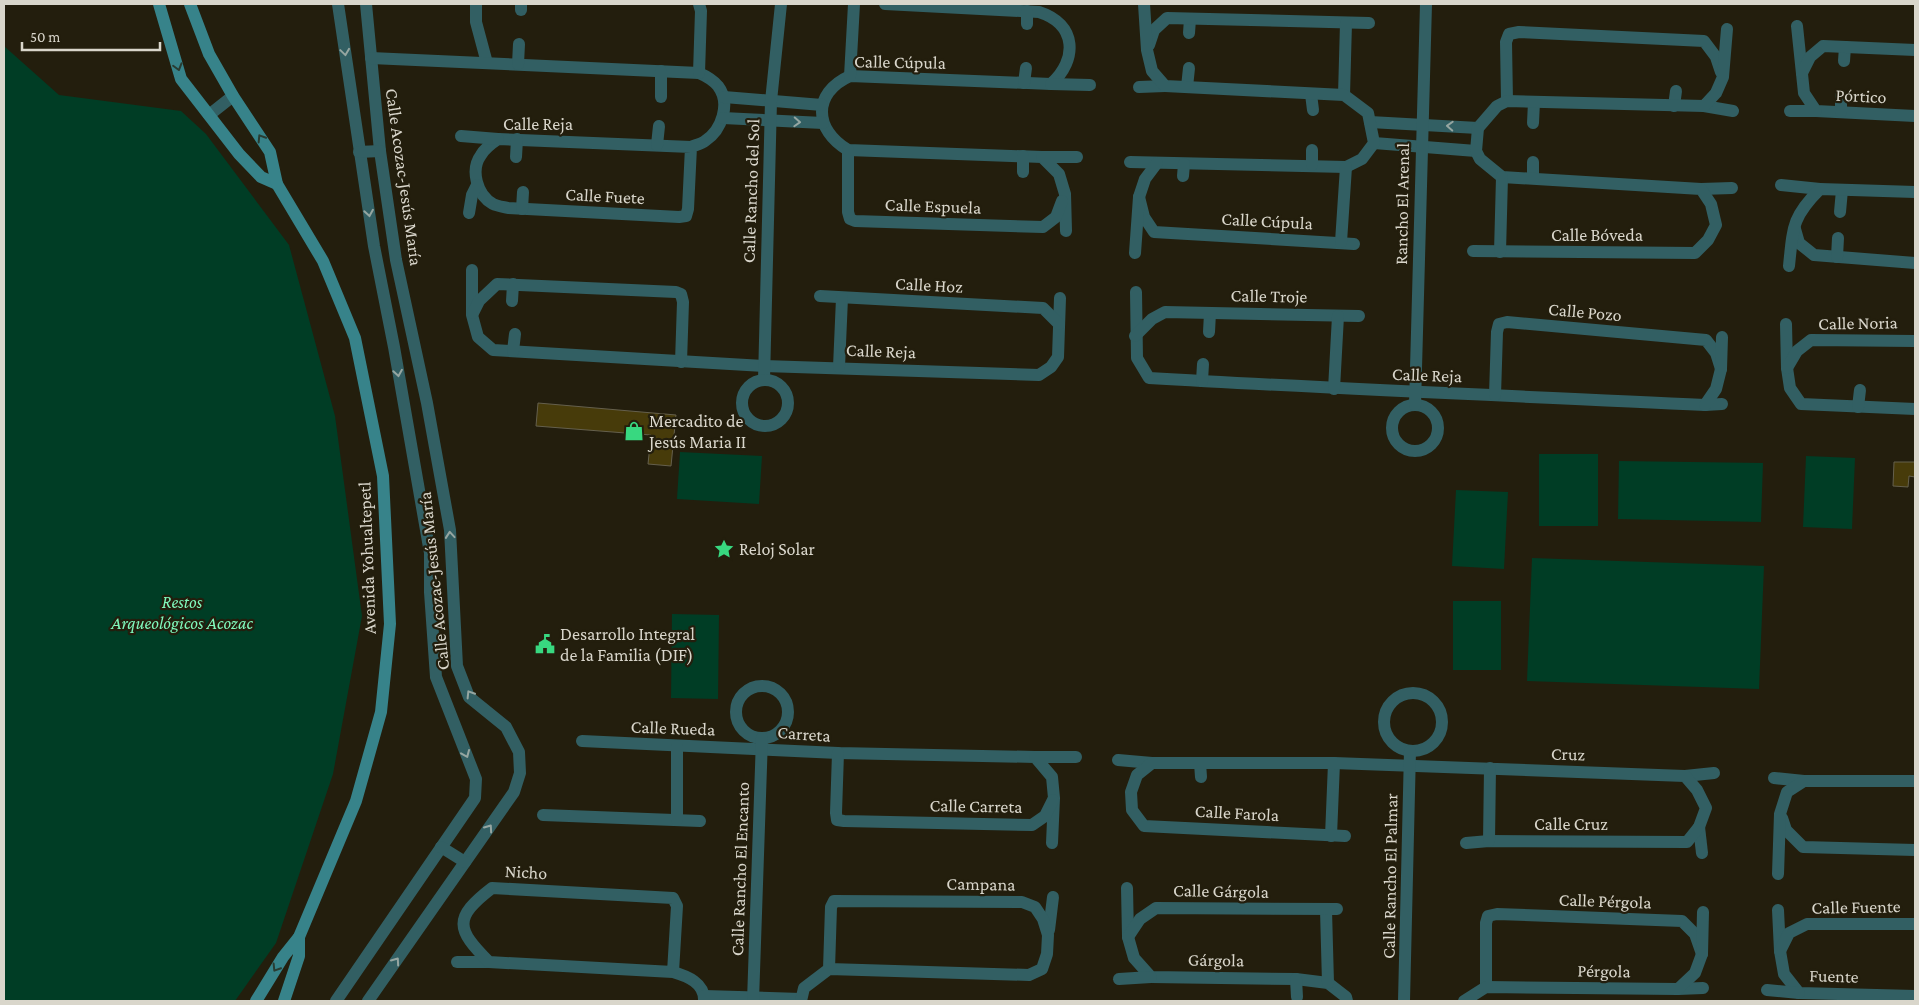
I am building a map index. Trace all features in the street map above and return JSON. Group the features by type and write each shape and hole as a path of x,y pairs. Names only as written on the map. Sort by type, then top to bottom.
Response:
{"main road":[{"name":"Avenida Yohualtepetl","path":"159,4 181,79 239,154 261,177 277,184"},
{"name":"Avenida Yohualtepetl","path":"190,4 209,54 233,96 270,152 277,184 324,261 355,338 383,476 390,624 381,712 356,801 299,938 283,957 256,1001"},
{"name":"Avenida Yohualtepetl","path":"284,1001 299,956 299,938"}],"street":[{"name":"Calle Acozac-Jesús María","path":"336,1001 475,798 476,779 436,677 430,592 430,553 394,347 374,246 338,4"},
{"name":"Calle Acozac-Jesús María","path":"366,4 380,151 396,260 427,403 450,530 457,666 469,697 506,727 519,752 520,773 514,792 368,1001"},
{"path":"476,4 476,22 487,63"},
{"path":"699,4 701,11 699,73"},
{"name":"Calle Rancho del Sol","path":"764,380 771,101 781,4"},
{"path":"850,76 854,4"},
{"path":"885,4 1027,18 1039,12 1055,18 1064,28 1070,47 1065,68 1060,77 1051,84"},
{"path":"1144,4 1147,50 1152,71 1165,86"},
{"name":"Rancho El Arenal","path":"1415,399 1426,4"},
{"path":"1147,50 1154,30 1167,18 1369,22"},
{"path":"1189,34 1190,19"},
{"path":"1344,95 1346,23"},
{"name":"Pórtico","path":"1797,26 1804,93 1816,111 1915,116"},
{"path":"1704,106 1716,93 1723,77 1728,29"},
{"path":"1507,101 1506,42 1509,34 1519,32 1679,46 1704,41 1716,56 1723,77"},
{"path":"518,64 520,44"},
{"path":"1802,73 1810,57 1823,46 1915,50"},
{"path":"1844,61 1845,47"},
{"path":"371,58 699,73 718,86 724,107 719,127 706,141 690,147"},
{"path":"1024,83 1026,68"},
{"path":"1188,87 1189,68"},
{"path":"660,97 661,71"},
{"name":"Calle Cúpula","path":"822,115 831,88 839,81 850,76 1090,85"},
{"path":"1130,162 1157,163 1183,170 1312,165 1346,167 1362,159 1372,133 1368,113 1344,95 1165,86 1139,87"},
{"path":"1674,106 1676,91"},
{"path":"1311,94 1313,110"},
{"path":"209,115 233,96"},
{"path":"1840,112 1841,96"},
{"path":"724,107 771,101 822,115 838,144 848,150 1077,157"},
{"path":"1732,188 1702,189 1502,176 1480,159 1476,150 1478,128 1498,106 1507,101 1704,106 1733,111"},
{"path":"1533,123 1534,102"},
{"path":"724,107 771,120 822,115"},
{"path":"1790,111 1816,111"},
{"path":"1372,133 1422,125 1478,128"},
{"path":"657,145 659,126"},
{"path":"1372,133 1421,146 1476,150"},
{"path":"461,136 498,138"},
{"name":"Calle Reja","path":"477,185 476,169 479,156 498,138 690,147"},
{"path":"516,157 517,139"},
{"name":"Calle Fuete","path":"477,185 484,196 494,204 508,208 686,216 688,209 690,147"},
{"name":"Calle Espuela","path":"848,150 848,212 850,219 855,221 1021,220 1043,227 1056,217 1065,194"},
{"path":"1312,150 1312,165"},
{"path":"359,152 380,151"},
{"path":"1023,156 1023,172"},
{"path":"1042,157 1059,174 1065,194 1066,231"},
{"path":"1533,162 1533,178"},
{"path":"1135,253 1139,197 1145,179 1157,163"},
{"name":"Calle Cúpula","path":"1139,197 1144,217 1154,232 1348,243 1346,167"},
{"path":"1473,251 1500,252 1502,176"},
{"path":"469,213 472,195 477,185"},
{"path":"1781,185 1820,189 1915,192"},
{"name":"Calle Bóveda","path":"1500,252 1695,253 1708,240 1716,224 1711,204 1702,189"},
{"path":"1789,266 1794,224 1805,204 1820,189"},
{"path":"1840,212 1842,190"},
{"path":"522,209 523,192"},
{"path":"1181,234 1182,221"},
{"path":"1794,224 1799,243 1814,255 1915,263"},
{"path":"1837,257 1838,238"},
{"name":"Calle Reja","path":"472,270 472,315 478,337 493,350 764,366 1039,375 1050,367 1058,357 1059,324"},
{"path":"472,315 479,301 497,284 676,292 681,294 682,302 681,362"},
{"path":"512,301 513,284"},
{"path":"1135,336 1136,292"},
{"name":"Calle Hoz","path":"820,296 1042,308 1059,324"},
{"path":"839,367 842,298"},
{"path":"1059,324 1060,298"},
{"name":"Calle Troje","path":"1135,336 1152,319 1165,312 1359,316"},
{"path":"1209,332 1210,313"},
{"path":"1334,389 1338,316"},
{"name":"Calle Pozo","path":"1495,395 1497,332 1499,324 1507,322 1706,340 1716,353 1721,369"},
{"path":"1786,324 1787,368 1790,388 1801,404 1915,409"},
{"path":"513,351 514,334"},
{"name":"Calle Reja","path":"1135,336 1137,358 1149,378 1334,389 1415,399 1495,395 1704,406"},
{"path":"1704,406 1716,389 1721,369 1722,337"},
{"name":"Calle Noria","path":"1787,368 1797,351 1811,340 1862,346 1915,340"},
{"path":"1202,381 1203,364"},
{"path":"1858,407 1860,390"},
{"path":"1704,406 1722,404"},
{"path":"758,686 768,686 782,696 788,713 786,722 781,729 762,743 744,730 736,716 739,700 743,694 758,686"},
{"path":"1411,692 1420,693 1428,697 1440,711 1442,720 1438,737 1431,744 1422,749 1410,751 1394,744 1387,736 1384,727 1384,716 1394,699 1411,692"},
{"name":"Calle Rueda","path":"582,741 677,746 762,743"},
{"name":"Carreta","path":"762,743 838,753 837,820"},
{"name":"Calle Rancho El Encanto","path":"753,999 762,743"},
{"path":"677,746 677,820"},
{"name":"Calle Rancho El Palmar","path":"1404,1001 1410,751"},
{"path":"838,753 1035,757 1076,756"},
{"path":"1035,757 1052,777 1054,798 1052,843"},
{"path":"1118,760 1152,763 1334,762 1410,765"},
{"path":"1331,836 1334,762"},
{"name":"Calle Farola","path":"1152,763 1137,774 1131,792 1132,810 1144,826 1345,836"},
{"path":"1200,763 1201,777"},
{"name":"Cruz","path":"1410,765 1685,776 1714,773"},
{"path":"1466,843 1489,841 1490,768"},
{"name":"Calle Cruz","path":"1489,841 1687,842 1699,827 1706,808 1697,790 1685,776"},
{"path":"1774,778 1915,781"},
{"path":"1778,874 1780,814 1787,792 1804,780"},
{"name":"Calle Carreta","path":"837,820 844,822 1032,825 1045,816 1054,798"},
{"path":"1780,814 1786,830 1803,847 1915,850"},
{"path":"543,815 700,821"},
{"path":"1198,816 1198,829"},
{"path":"1699,827 1702,854"},
{"path":"441,847 465,862"},
{"name":"Nicho","path":"489,962 472,944 464,931 464,918 474,902 492,888 646,895 673,898 677,906 673,972"},
{"path":"1127,888 1128,937 1134,958 1151,977"},
{"path":"1048,935 1053,897"},
{"name":"Campana","path":"834,901 1022,902 1035,907 1043,919 1048,935 1047,954 1042,969 1029,975 829,969 831,907 834,901"},
{"name":"Calle Gárgola","path":"1128,937 1140,919 1156,908 1331,910 1328,984"},
{"name":"Fuente","path":"1778,910 1780,951 1784,974 1800,993 1915,996"},
{"path":"1678,989 1696,973 1702,954 1703,912"},
{"name":"Calle Pérgola","path":"1486,987 1486,923 1488,916 1497,914 1682,921 1695,934 1702,954"},
{"name":"Calle Fuente","path":"1780,951 1789,933 1807,924 1915,924"},
{"path":"457,962 673,972 691,978 700,987 704,999 801,1000 804,988 829,969"},
{"path":"1119,979 1151,977"},
{"name":"Gárgola","path":"1151,977 1296,979 1328,984"},
{"path":"1296,979 1297,997"},
{"path":"1328,984 1346,997 1347,1001"},
{"path":"1464,1001 1486,987"},
{"name":"Pérgola","path":"1486,987 1678,989"},
{"path":"1678,989 1703,988"},
{"path":"1767,990 1800,993"}],"green space":[{"name":"Restos Arqueológicos Acozac","path":"4,46 59,95 181,111 206,134 289,245 335,416 362,616 333,774 276,943 235,1001 4,1001"},
{"path":"680,452 762,456 759,504 677,499"},
{"path":"1539,454 1598,454 1598,526 1539,526"},
{"path":"1806,456 1855,458 1852,529 1803,527"},
{"path":"1619,461 1763,463 1761,522 1618,519"},
{"path":"1456,490 1508,492 1504,569 1452,566"},
{"path":"1532,558 1764,566 1759,689 1527,681"},
{"path":"1453,601 1501,601 1501,670 1453,670"},
{"path":"672,614 719,615 718,699 671,698"}],"building":[{"name":"Mercadito de Jesús Maria II","path":"538,403 676,415 671,466 648,464 651,435 536,426"},
{"path":"1894,462 1915,462 1915,477 1909,476 1908,487 1893,486"}],"place":[{"name":"Mercadito de Jesús Maria II","path":"634,431"},
{"name":"Reloj Solar","path":"724,549"},
{"name":"Desarrollo Integral de la Familia (DIF)","path":"545,644"}]}
